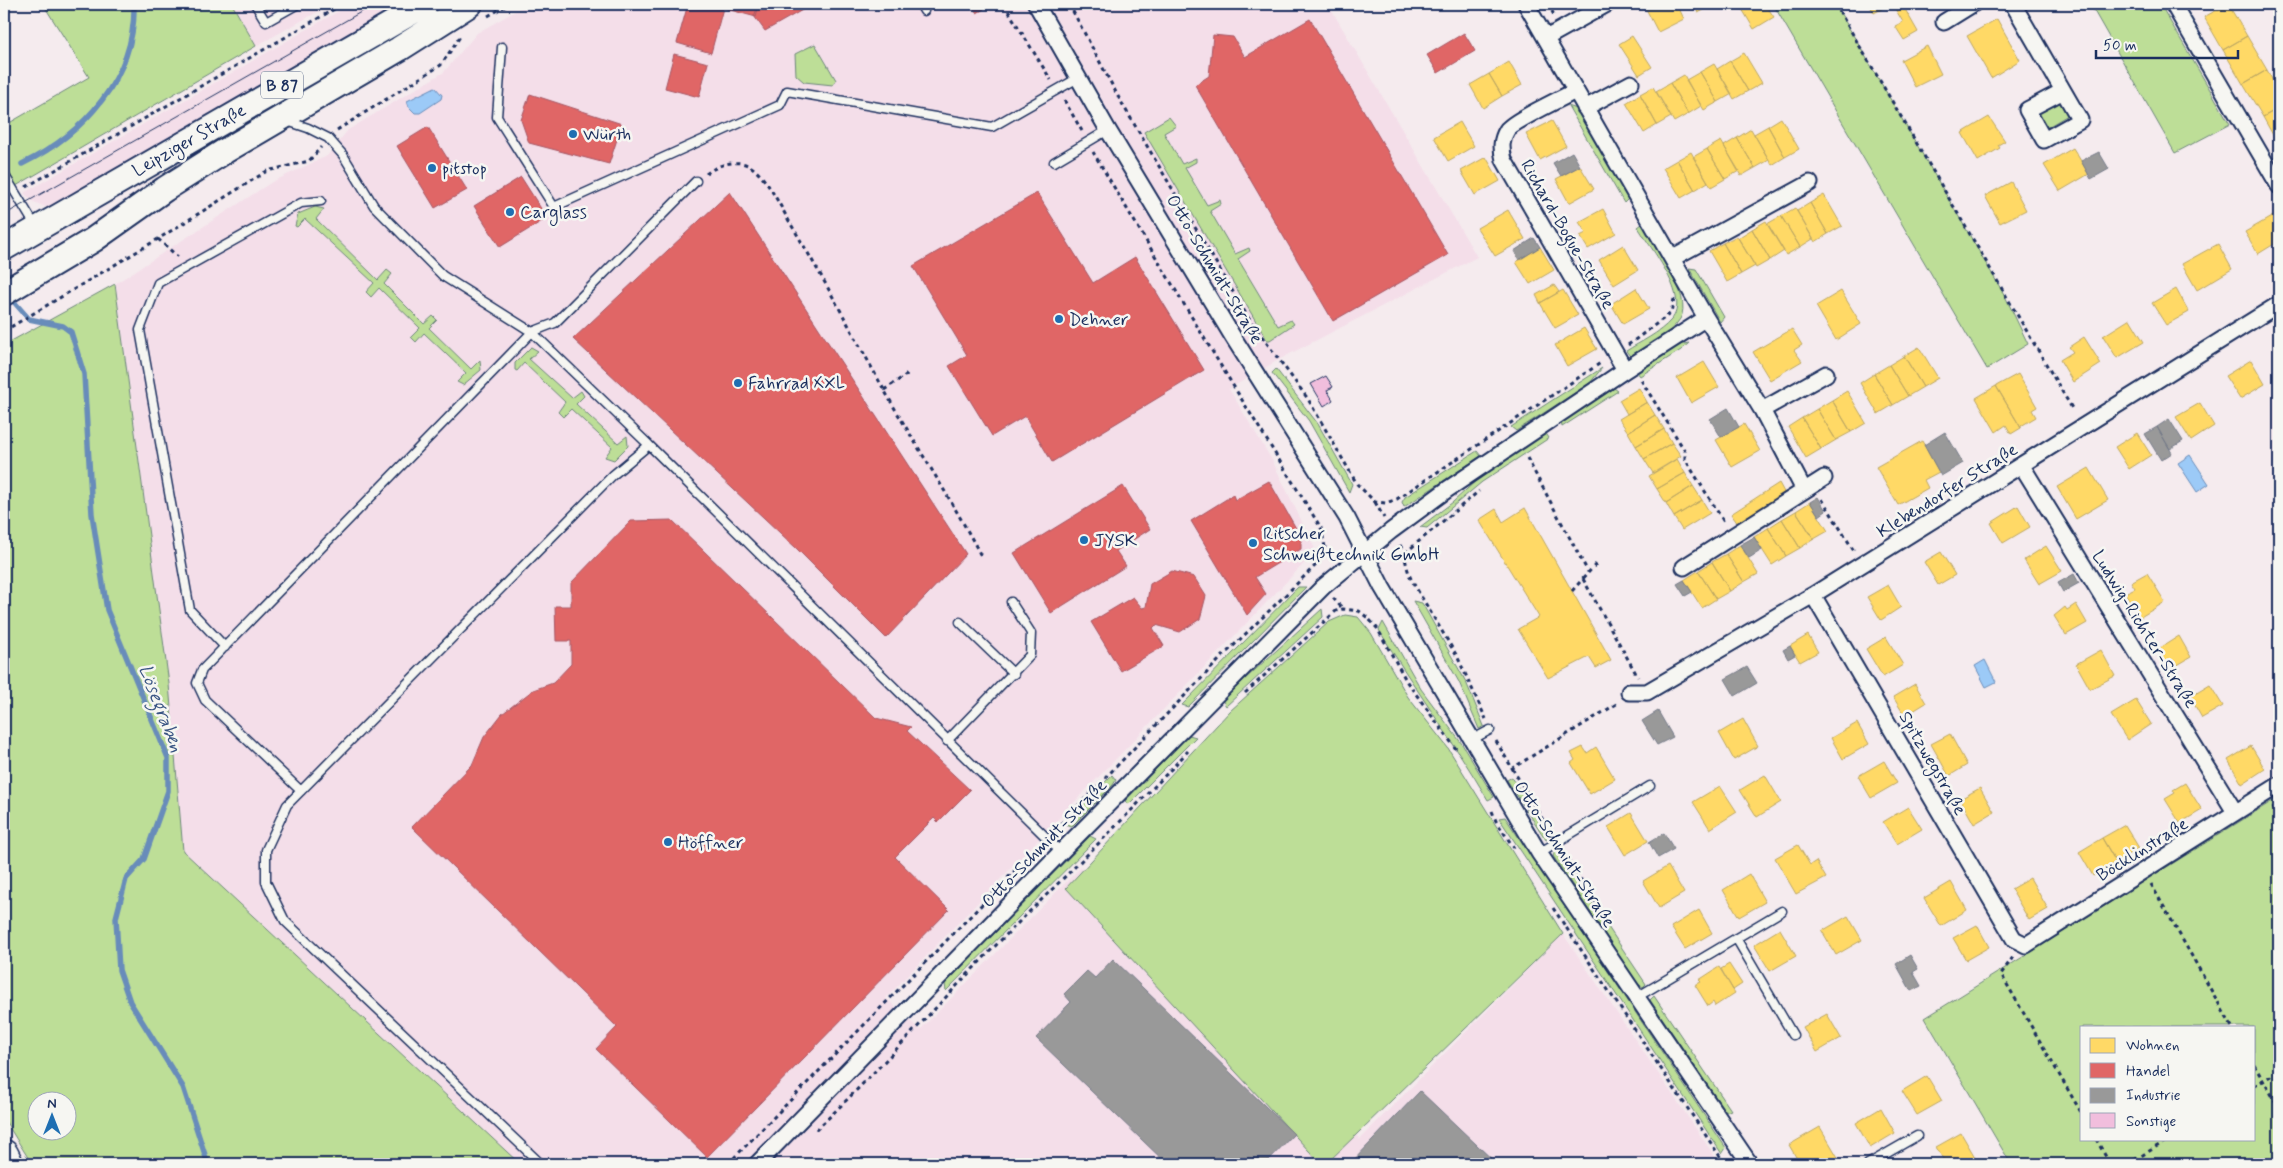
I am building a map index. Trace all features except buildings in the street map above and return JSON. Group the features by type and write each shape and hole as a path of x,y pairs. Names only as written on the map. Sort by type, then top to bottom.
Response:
{"highway":[{"path":"4,1154 9,1164"}],"main road":[{"name":"Leipziger Straße","path":"4,248 426,4"},
{"name":"Leipziger Straße","path":"4,293 93,240 165,189 280,119 477,11"}],"street":[{"name":"Otto-Schmidt-Straße","path":"1036,4 1108,130 1233,336 1335,498 1382,587 1539,853 1750,1164"},
{"path":"1526,4 1706,318 1762,410 1814,484 1684,567"},
{"path":"1546,38 1607,4"},
{"path":"1944,22 1973,4"},
{"path":"2013,4 2063,91"},
{"path":"2177,5 2279,186"},
{"path":"1585,108 1631,83"},
{"name":"Richard-Bogue-Straße","path":"1575,91 1508,128 1502,140 1502,150 1504,160 1625,370"},
{"path":"1673,258 1810,183"},
{"name":"Klebendorfer Straße","path":"1647,692 1813,595 2279,304"},
{"path":"1364,554 1448,489 1706,318"},
{"path":"1762,410 1826,374"},
{"name":"Ludwig-Richter-Straße","path":"2022,466 2235,812"},
{"name":"Otto-Schmidt-Straße","path":"757,1164 1323,587 1364,554"},
{"name":"Spitzwegstraße","path":"1813,595 2020,950"},
{"path":"1629,692 1647,692"},
{"name":"Böcklinstraße","path":"2020,950 2142,870 2279,785"}],"lane":[{"path":"255,4 266,22 298,4"},
{"path":"502,47 497,117 554,207 780,105 786,91 992,127 1078,78"},
{"path":"280,119 308,128 328,138 343,154 374,206 443,276 532,332 1061,852"},
{"path":"1054,162 1108,130"},
{"path":"4,174 37,228"},
{"path":"301,792 205,700 197,683 202,670 532,332 555,323 696,181"},
{"path":"225,647 190,610 140,330 158,283 301,203 321,201"},
{"path":"541,1164 285,921 266,882 266,850 288,805 613,475 649,445"},
{"path":"947,741 1030,656 1030,633 1011,602"},
{"path":"960,622 1014,674"},
{"path":"1473,739 1490,730"},
{"path":"1539,853 1650,786"},
{"path":"1637,997 1782,911"},
{"path":"1736,938 1793,1035"},
{"path":"1868,1164 1917,1136"}],"path":[{"path":"15,193 343,4"},
{"path":"477,11 509,4"},
{"path":"728,1164 1223,656 1303,580 1317,564 1325,547 1321,528 1218,361 1058,89 1004,4"},
{"path":"1070,4 1120,100 1249,319 1308,399 1357,484 1375,502 1386,503 1397,498 1615,353 1671,313 1675,303 1673,293"},
{"path":"1835,4 2073,410"},
{"path":"5,330 158,239 267,171 309,160 342,125 441,65 466,28"},
{"path":"696,181 716,166 734,162 753,168 768,187 827,285 884,390 959,513 982,558"},
{"path":"158,239 188,267"},
{"path":"884,390 909,373"},
{"path":"1641,380 1685,451 1685,459 1732,535"},
{"path":"1527,458 1588,572"},
{"path":"1814,484 1862,564"},
{"path":"1405,553 1405,568 1458,658 1490,730 1511,769"},
{"path":"1572,591 1596,564"},
{"path":"1582,579 1647,692"},
{"path":"1238,699 1336,611 1343,609 1359,611 1377,628 1407,682 1460,755"},
{"path":"1496,779 1614,708 1629,692"},
{"path":"811,1136 864,1084 1028,914 1062,882 1193,745"},
{"path":"1492,807 1496,821 1520,855"},
{"path":"2142,870 2231,1026"},
{"path":"1551,904 1725,1164"},
{"path":"2020,950 2002,974 2080,1110"},
{"path":"2256,1068 2279,1107"},
{"path":"2256,1085 2279,1071"},
{"path":"2097,1140 2110,1164"},
{"path":"2128,1164 2166,1140"}],"shaded area":[{"path":"232,4 332,4 256,46"},
{"path":"351,4 404,4 50,209 32,201 24,193"},
{"path":"528,4 1328,4 1477,257 1280,359 1229,389 1272,460 1316,551 886,998 920,1030 1081,867 1360,1139 1563,934 1720,1164 520,1164 183,851 169,684 115,284 272,182 327,156 348,130 444,72 477,33"}],"green space":[{"path":"43,4 232,4 256,46 4,193 4,126 89,77"},
{"path":"1773,4 1835,4 2005,296 2028,344 1987,369"},
{"path":"2090,4 2160,4 2230,124 2175,153"},
{"path":"815,44 836,80 833,85 804,82 796,75 795,54"},
{"path":"2060,102 2068,115 2046,128 2038,114"},
{"path":"1568,106 1577,109 1628,199 1624,203"},
{"path":"1169,117 1176,126 1164,133 1182,164 1196,158 1196,162 1185,168 1207,205 1220,200 1221,204 1210,211 1235,254 1249,248 1250,251 1238,259 1278,326 1291,320 1294,324 1270,340 1267,340 1144,132"},
{"path":"315,207 324,209 316,219 378,280 387,270 392,274 384,284 424,324 433,316 437,320 429,328 471,369 480,360 481,370 463,385 457,382 466,373 424,333 416,342 411,337 420,328 379,288 371,297 366,292 374,283 305,219 297,227 295,226 298,214"},
{"path":"1642,224 1671,271 1682,298 1683,309 1676,325 1657,340 1630,356 1626,351 1661,329 1671,320 1676,311 1673,286 1638,227"},
{"path":"1689,268 1696,269 1724,317 1720,322"},
{"path":"115,284 169,684 183,851 520,1164 32,1164 4,1119 4,345"},
{"path":"1689,343 1640,376 1637,372 1679,345"},
{"path":"531,347 538,351 529,359 572,398 581,391 584,396 576,404 618,443 627,436 628,446 614,460 605,457 612,447 571,409 563,417 558,412 565,402 524,363 517,371 515,370 515,363"},
{"path":"1602,368 1590,383 1516,431 1511,427"},
{"path":"1276,369 1318,424 1352,484 1349,492 1309,421 1272,373"},
{"path":"1614,388 1618,391 1562,427 1561,422"},
{"path":"1545,432 1549,438 1482,482 1427,528 1420,527 1453,502 1480,477"},
{"path":"1477,451 1481,456 1404,507 1402,502 1405,497"},
{"path":"1298,587 1306,587 1188,707 1182,705"},
{"path":"1413,601 1422,603 1466,682 1484,726 1479,729 1459,682"},
{"path":"1322,609 1323,617 1226,706 1222,700"},
{"path":"1345,615 1358,617 1371,633 1408,697 1448,748 1563,934 1326,1164 1321,1164 1066,888 1230,711 1329,622"},
{"path":"1383,622 1421,689 1462,744 1494,797 1488,800 1462,757 1392,652 1379,630"},
{"path":"1189,735 1196,737 1129,804 1125,801"},
{"path":"1112,775 1116,780 1113,785 1072,826 1064,824"},
{"path":"1512,777 1549,838 1546,840 1507,780"},
{"path":"2279,797 2279,1164 2011,1164 1925,1018"},
{"path":"1505,817 1726,1148 1722,1154 1499,818"},
{"path":"1090,836 1096,839 946,991 945,984"},
{"path":"1556,849 1646,984 1643,987 1638,984 1553,856"},
{"path":"1654,996 1731,1110 1726,1112 1650,1000"}],"water":[{"path":"435,87 442,95 441,99 420,113 415,113 409,107 407,101"},
{"path":"2190,455 2209,484 2197,492 2178,463"},
{"path":"1985,660 1996,682 1986,687 1975,666"}],"waterway":[{"name":"Lösegraben","path":"22,164 45,152 66,137 102,100 116,79 126,56 132,31 134,4"},
{"name":"Lösegraben","path":"15,303 29,319 63,326 71,332 84,374 92,514 107,610 168,758 168,791 144,859 126,879 116,918 119,970 130,1002 183,1087 208,1164"}],"tram line":[{"path":"4,215 375,4"}],"place":[{"name":"Würth","path":"573,134"},
{"name":"pitstop","path":"432,168"},
{"name":"Carglass","path":"510,212"},
{"name":"Dehner","path":"1059,319"},
{"name":"Fahrrad XXL","path":"738,383"},
{"name":"JYSK","path":"1084,540"},
{"name":"Ritscher Schweißtechnik GmbH","path":"1253,543"},
{"name":"Höffner","path":"668,842"}]}
